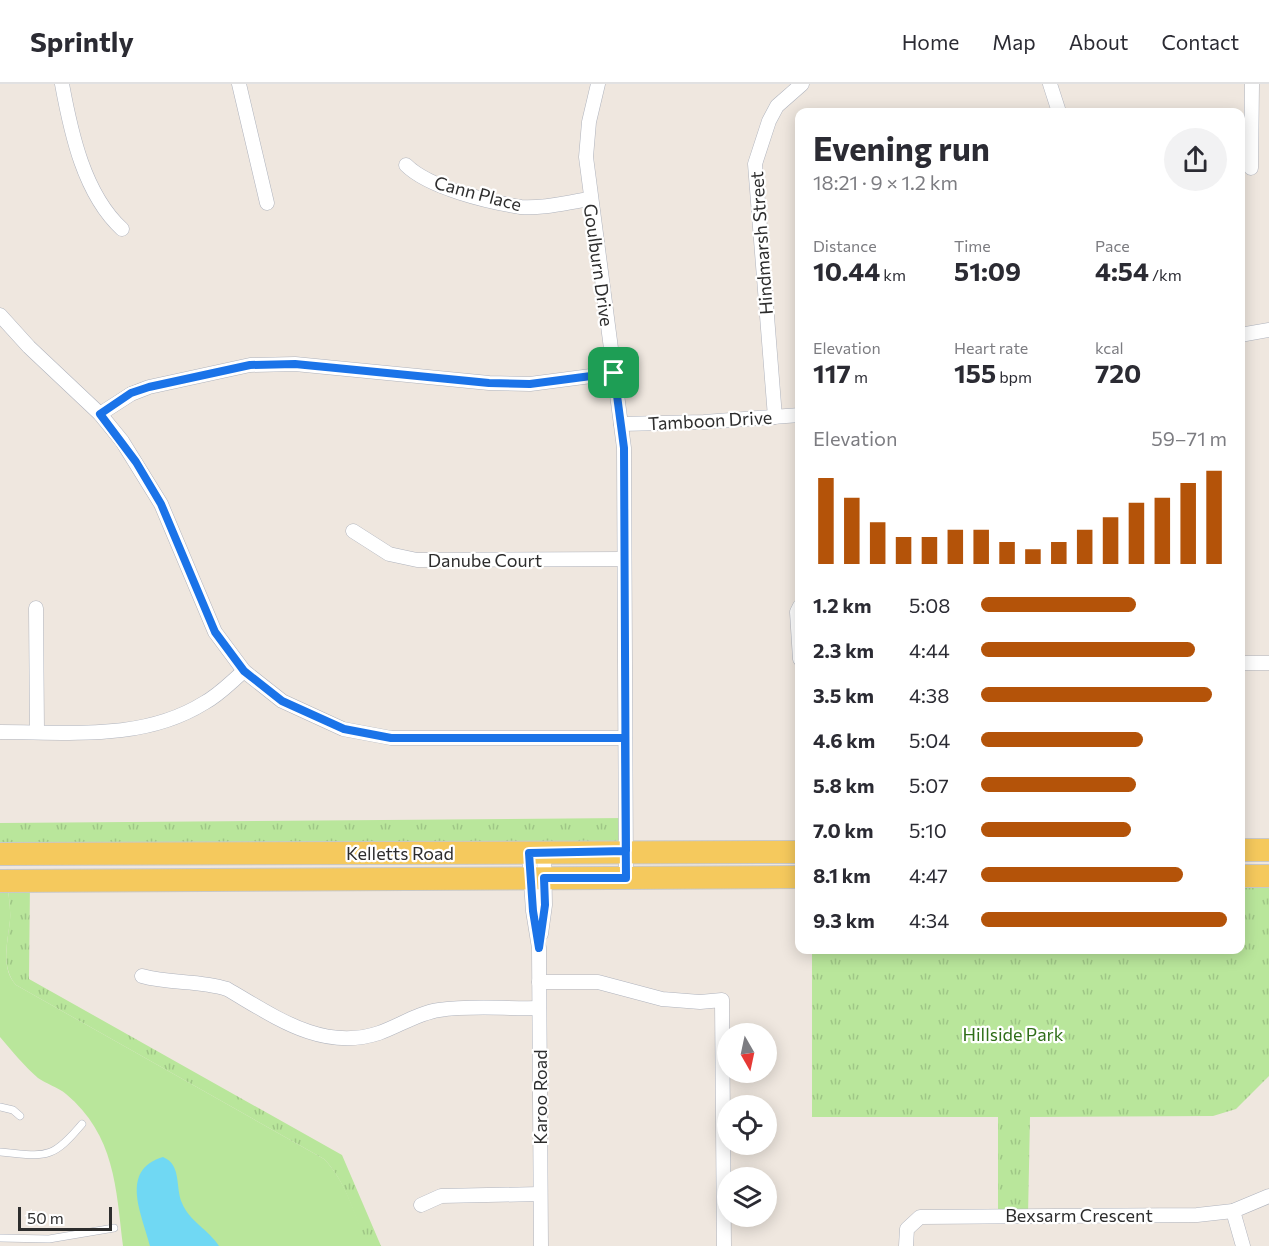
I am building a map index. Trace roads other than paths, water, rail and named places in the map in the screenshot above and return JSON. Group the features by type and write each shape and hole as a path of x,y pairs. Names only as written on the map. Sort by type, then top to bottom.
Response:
{"main road":[{"path":"1245,850 1269,850"},
{"name":"Kelletts Road","path":"0,854 795,852"},
{"path":"1245,876 1269,876"},
{"name":"Kelletts Road","path":"0,881 795,877"}],"street":[{"path":"62,84 73,132 100,206 122,228"},
{"path":"239,84 267,203"},
{"name":"Goulburn Drive","path":"598,84 587,134 586,157 621,424 626,878"},
{"name":"Hindmarsh Street","path":"775,417 755,164 769,121 777,106 802,84"},
{"path":"1050,84 1058,108"},
{"path":"1251,168 1252,84"},
{"name":"Cann Place","path":"406,165 418,177 521,207 590,199"},
{"path":"0,315 29,347 100,414 150,484 171,525 205,614 244,671 266,690 299,711 344,729 374,736 391,738 625,738"},
{"path":"1245,334 1269,330"},
{"path":"100,414 131,393 149,387 264,364 295,364 489,383 530,384 614,373"},
{"name":"Tamboon Drive","path":"621,424 795,416"},
{"name":"Danube Court","path":"353,531 389,554 417,560 624,559"},
{"path":"36,608 37,732"},
{"path":"1245,663 1269,663"},
{"path":"0,732 125,730 167,721 206,703 244,671"},
{"name":"Karoo Road","path":"537,853 537,878 545,905 539,948 541,1246"},
{"path":"142,976 161,982 214,985 303,1032 343,1038 373,1035 438,1010 539,1008"},
{"path":"539,982 598,982 662,999 700,1002 722,1000 724,1246"},
{"path":"421,1205 441,1196 540,1194"},
{"name":"Bexsarm Crescent","path":"906,1246 908,1218 1197,1215 1233,1211 1269,1196"},
{"path":"1233,1211 1243,1246"}],"lane":[{"path":"0,1107 13,1110 20,1116"},
{"path":"0,1152 31,1156 52,1152 65,1144 82,1124"},
{"path":"0,1238 49,1239 114,1228"}],"water":[{"path":"163,1157 173,1165 176,1171 180,1197 185,1209 219,1246 150,1246 139,1207 137,1182 141,1172 149,1163"}],"park label":[{"name":"Hillside Park","path":"1013,1034"}]}
